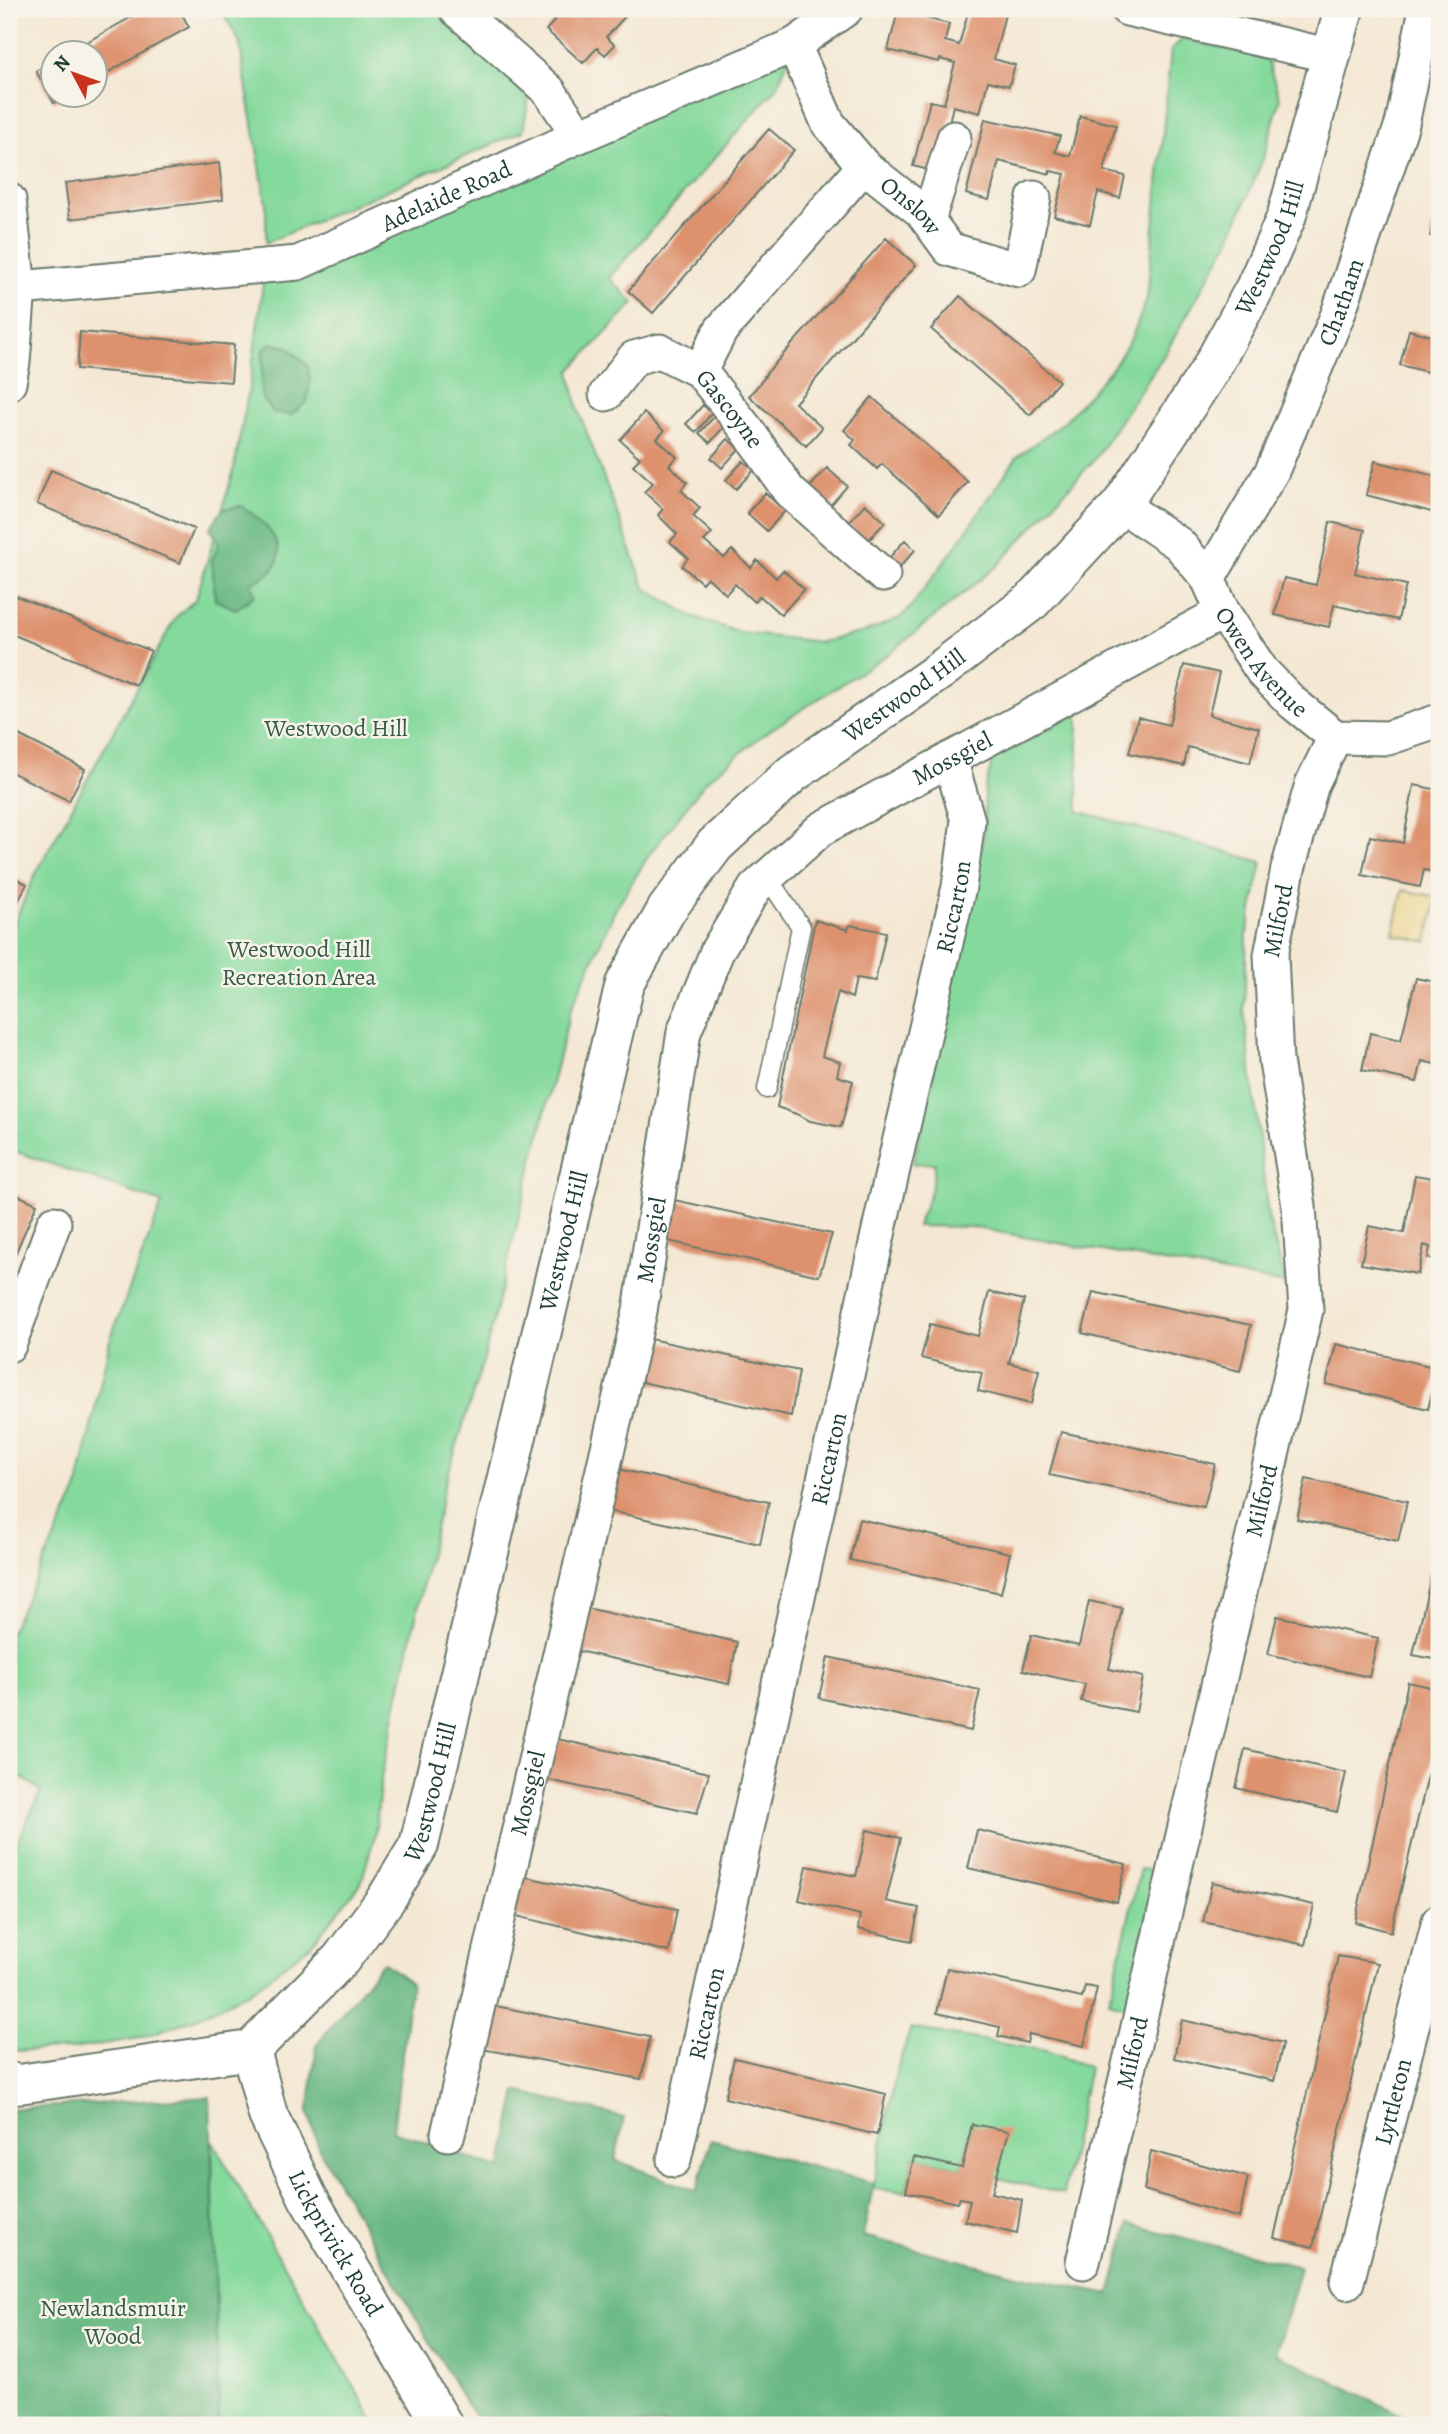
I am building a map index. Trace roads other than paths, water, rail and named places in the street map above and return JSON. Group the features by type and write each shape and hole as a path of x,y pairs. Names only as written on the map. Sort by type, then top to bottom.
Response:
{"street":[{"path":"456,9 549,91 579,135"},
{"name":"Adelaide Road","path":"19,288 298,263 400,219 579,135 794,45 846,9"},
{"path":"1127,9 1332,56"},
{"name":"Westwood Hill","path":"251,2050 341,1959 386,1899 419,1845 625,984 667,909 715,845 792,774 939,672 1032,600 1121,505 1210,370 1255,288 1286,218 1344,9"},
{"name":"Chatham","path":"1208,579 1272,471 1338,314 1402,124 1426,9"},
{"name":"Onslow","path":"794,45 828,123 863,166 921,211 949,249 1019,270 1034,198"},
{"path":"928,220 954,138"},
{"name":"Gascoyne","path":"863,166 722,330 700,371 748,431 789,491 883,575"},
{"path":"9,200 19,288 9,383"},
{"path":"606,394 634,358 660,351 700,371"},
{"name":"Owen Avenue","path":"1121,505 1179,544 1208,579 1223,612 1262,671 1293,703 1335,737"},
{"name":"Mossgiel","path":"448,2134 640,1311 684,1032 718,949 755,888 821,829 1223,612"},
{"path":"1335,737 1388,738 1439,721"},
{"name":"Milford","path":"1083,2262 1306,1310 1299,1206 1276,1061 1271,955 1288,869 1312,784 1335,737"},
{"name":"Riccarton","path":"674,2161 883,1212 959,887 968,821 950,759"},
{"path":"9,1345 54,1223"},
{"name":"Lyttleton","path":"1347,2282 1439,1922"},
{"path":"9,2082 19,2084 251,2050"},
{"name":"Lickprivick Road","path":"251,2050 268,2115 308,2199 443,2425"}],"lane":[{"path":"767,877 801,927 767,1090"}],"park label":[{"name":"Westwood Hill Recreation Area","path":"299,963"},
{"name":"Newlandsmuir Wood","path":"113,2322"}]}
